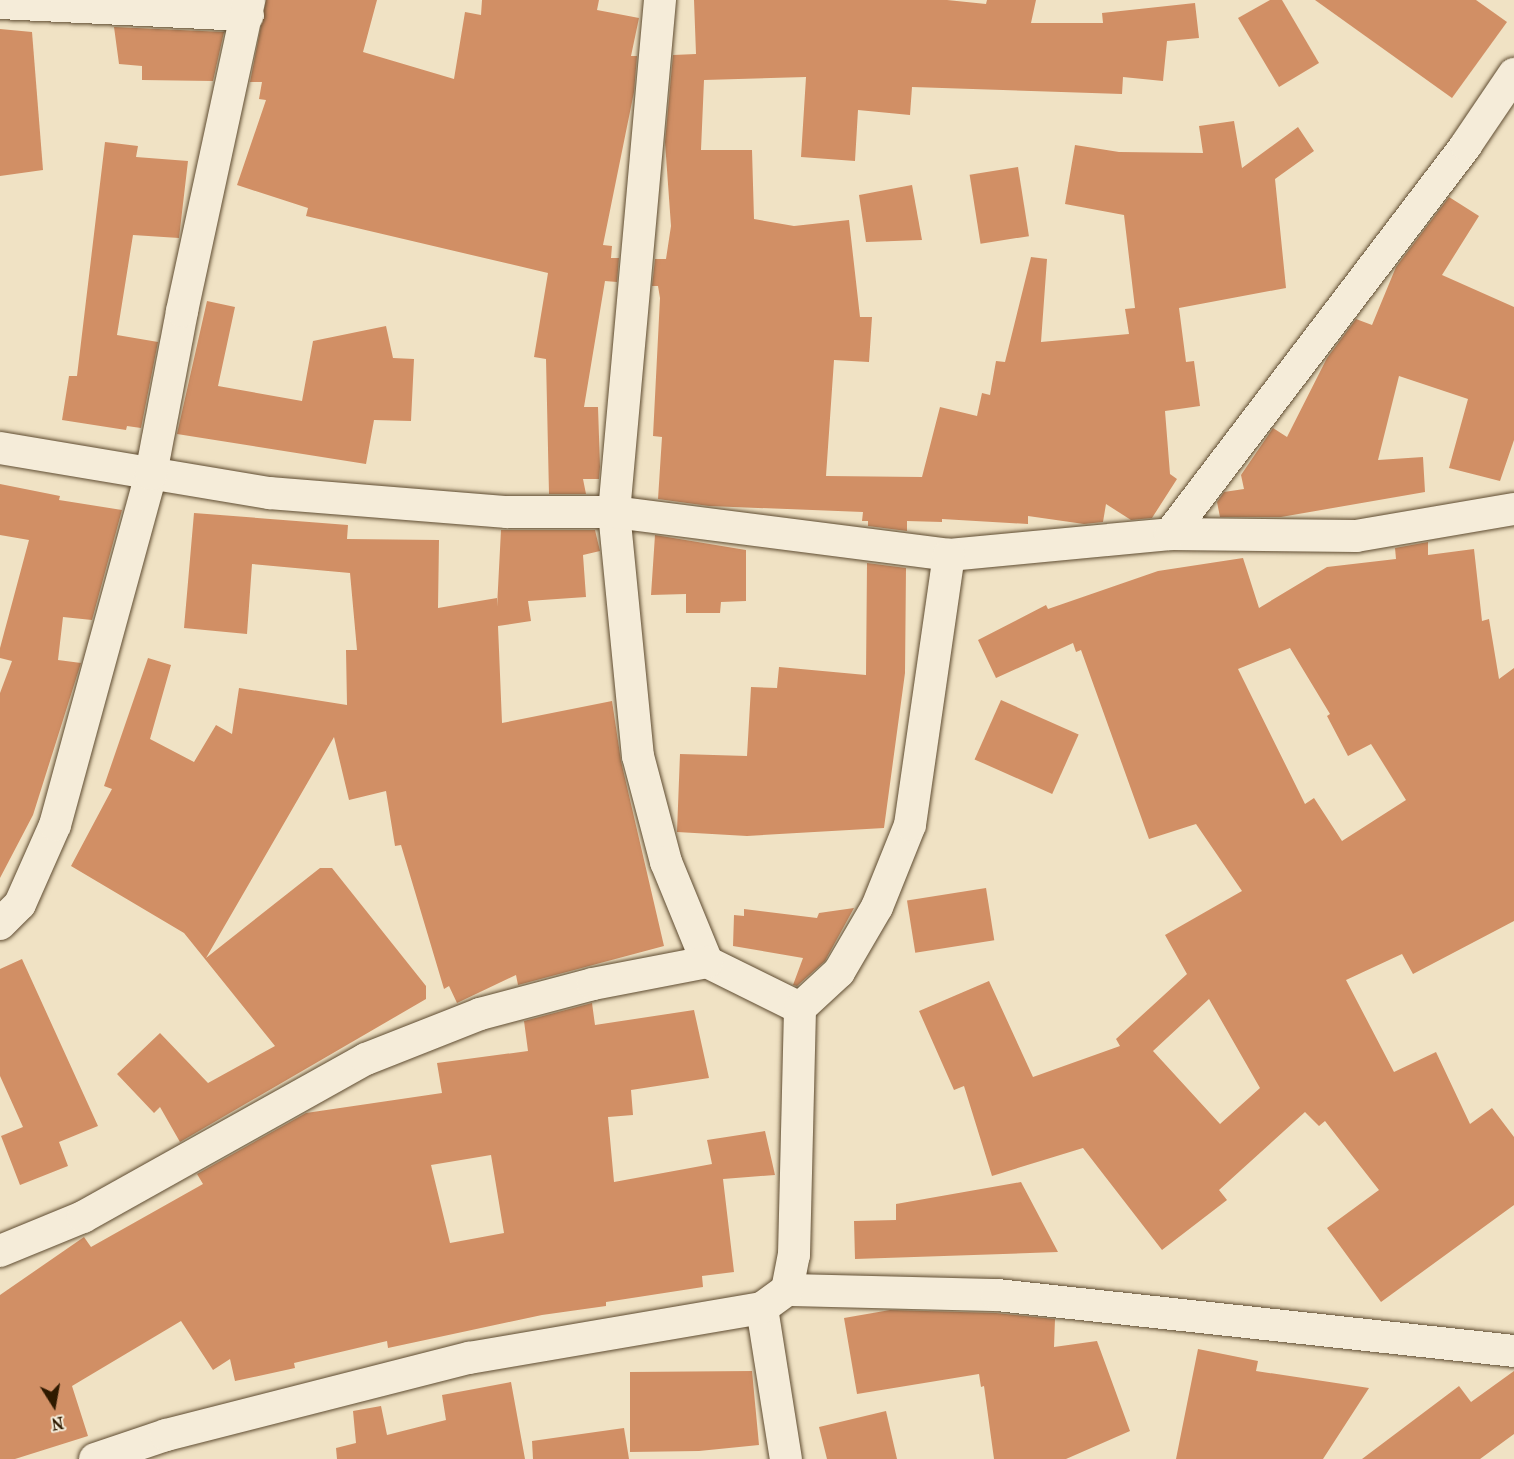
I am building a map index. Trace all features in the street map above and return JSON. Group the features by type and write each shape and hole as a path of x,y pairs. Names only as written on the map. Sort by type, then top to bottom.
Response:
{"street":[{"path":"660,0 614,512 638,756 666,862 707,962"},
{"path":"0,3 248,7 182,311 151,474 55,825 20,904 0,924"},
{"path":"1170,534 1466,145 1514,74"},
{"path":"0,448 293,495 507,512 614,512 949,555 1170,534 1356,536 1514,509"},
{"path":"786,1459 775,1299 794,1255 800,1008 844,963 877,908 910,825 949,555"},
{"path":"0,1251 83,1217 366,1059 480,1014 593,984 707,962 800,1008"},
{"path":"95,1459 166,1435 468,1358 775,1299 996,1294 1514,1351"}],"building":[{"path":"266,0 377,0 363,52 454,79 465,12 481,15 482,0 599,0 597,10 639,18 631,56 637,56 634,92 603,245 612,246 611,258 619,258 617,282 605,281 584,407 598,407 600,467 599,479 583,479 586,494 549,494 546,359 534,357 548,273 306,216 308,208 237,185 266,100 259,99 262,82 250,82"},
{"path":"694,0 947,0 986,4 987,0 1036,0 1031,23 1103,23 1102,13 1195,3 1199,38 1167,41 1163,81 1123,77 1122,94 912,87 910,115 858,110 855,161 801,157 806,77 704,80 701,150 752,150 754,219 794,226 849,220 860,317 872,317 869,362 834,360 826,476 922,477 940,407 977,416 982,393 990,395 996,361 1005,362 1031,257 1047,259 1041,342 1129,334 1125,309 1135,308 1124,215 1065,204 1075,145 1119,152 1203,153 1199,126 1234,121 1242,168 1298,127 1314,151 1275,179 1286,288 1179,308 1186,362 1194,361 1200,406 1165,411 1170,474 1177,479 1152,518 1131,520 1106,504 1103,522 1084,524 1028,516 1028,524 942,519 942,522 907,521 907,531 868,526 868,521 862,521 863,512 709,506 658,499 662,437 653,436 660,298 658,286 652,286 655,259 666,259 671,226 665,142 673,55 696,54"},
{"path":"1270,0 1282,0 1319,63 1279,87 1238,18"},
{"path":"1315,0 1476,0 1507,22 1452,98"},
{"path":"114,27 224,32 213,81 142,80 142,66 119,64"},
{"path":"0,29 32,32 43,170 0,176"},
{"path":"105,142 138,146 136,157 188,161 179,238 133,235 117,335 158,342 141,428 127,426 126,430 62,420 69,376 77,376"},
{"path":"1018,167 1029,236 981,244 970,175"},
{"path":"912,185 922,240 866,242 859,195"},
{"path":"1449,197 1479,216 1442,275 1514,307 1514,440 1500,481 1449,468 1468,399 1399,376 1378,460 1423,457 1425,492 1281,517 1220,517 1217,502 1224,492 1244,489 1241,475 1273,428 1287,437 1327,358 1356,319 1372,325 1396,267"},
{"path":"207,301 235,307 218,386 302,401 313,341 386,326 393,358 414,359 411,421 374,420 366,464 177,434"},
{"path":"0,484 60,496 59,500 122,510 92,620 63,617 58,660 81,663 33,815 0,878 0,693 12,661 0,658 0,648 29,540 0,535"},
{"path":"194,513 348,525 347,539 439,540 438,608 497,598 497,607 501,530 595,530 600,551 583,555 586,597 528,601 531,621 498,626 502,723 612,701 621,761 664,946 518,985 516,975 457,1003 449,986 444,989 401,845 395,846 386,791 349,800 334,737 206,958 320,868 332,868 426,986 426,999 180,1142 160,1107 154,1113 117,1074 160,1033 208,1083 275,1046 184,933 71,866 112,789 104,786 148,658 171,665 150,739 194,762 216,725 232,734 239,688 347,705 346,650 357,650 350,573 252,564 247,634 184,628"},
{"path":"655,535 746,550 746,601 721,602 720,613 686,613 686,594 651,595"},
{"path":"1428,542 1428,555 1474,549 1482,621 1489,619 1499,679 1514,668 1514,921 1413,974 1402,954 1346,980 1394,1072 1436,1052 1470,1124 1492,1108 1514,1137 1514,1205 1381,1302 1327,1228 1379,1190 1325,1121 1319,1126 1305,1112 1219,1190 1227,1200 1162,1250 1083,1148 992,1176 964,1086 954,1090 919,1011 989,981 1033,1077 1120,1046 1116,1039 1187,974 1165,935 1242,891 1196,824 1149,839 1081,650 1076,652 1073,643 996,678 978,640 1046,605 1048,609 1158,571 1243,558 1259,608 1327,567 1396,559 1395,548","holes":["1290,648 1330,714 1327,716 1348,756 1371,744 1406,800 1342,841 1314,798 1305,804 1238,669","1209,999 1260,1088 1220,1124 1153,1051"]},
{"path":"867,563 906,568 905,673 884,828 747,836 677,832 680,754 747,756 751,687 777,688 779,667 866,675"},
{"path":"1001,700 1079,735 1052,794 975,759"},
{"path":"986,888 994,940 915,953 907,901"},
{"path":"854,908 825,961 797,986 793,985 803,958 733,946 734,915 744,916 744,909 817,918 819,913"},
{"path":"22,959 98,1126 59,1142 68,1166 20,1185 1,1136 23,1127 0,1076 0,969"},
{"path":"592,1003 595,1025 694,1010 709,1078 631,1090 633,1115 608,1117 614,1182 712,1164 707,1140 765,1131 775,1175 723,1179 734,1272 702,1276 703,1287 606,1302 606,1306 542,1315 388,1348 387,1341 294,1363 295,1368 235,1381 230,1359 213,1370 181,1321 72,1386 88,1436 15,1459 0,1459 0,1295 84,1237 91,1247 203,1184 197,1174 306,1113 442,1093 437,1063 528,1051 524,1021","holes":["491,1155 504,1233 450,1243 431,1165"]},
{"path":"1021,1182 1058,1252 855,1259 854,1221 896,1220 896,1204"},
{"path":"890,1310 996,1313 1055,1319 1054,1347 1097,1341 1130,1431 1066,1459 994,1459 984,1386 981,1387 979,1374 857,1394 844,1318"},
{"path":"1198,1349 1258,1361 1256,1371 1369,1388 1323,1459 1176,1459"},
{"path":"752,1371 759,1445 699,1451 630,1452 630,1372"},
{"path":"1514,1371 1514,1434 1480,1459 1362,1459 1459,1386 1471,1402"},
{"path":"511,1382 525,1459 337,1459 336,1448 356,1443 353,1411 381,1406 387,1435 446,1420 442,1395"},
{"path":"886,1411 897,1459 827,1459 819,1427"},
{"path":"624,1428 629,1459 533,1459 532,1441"}]}
